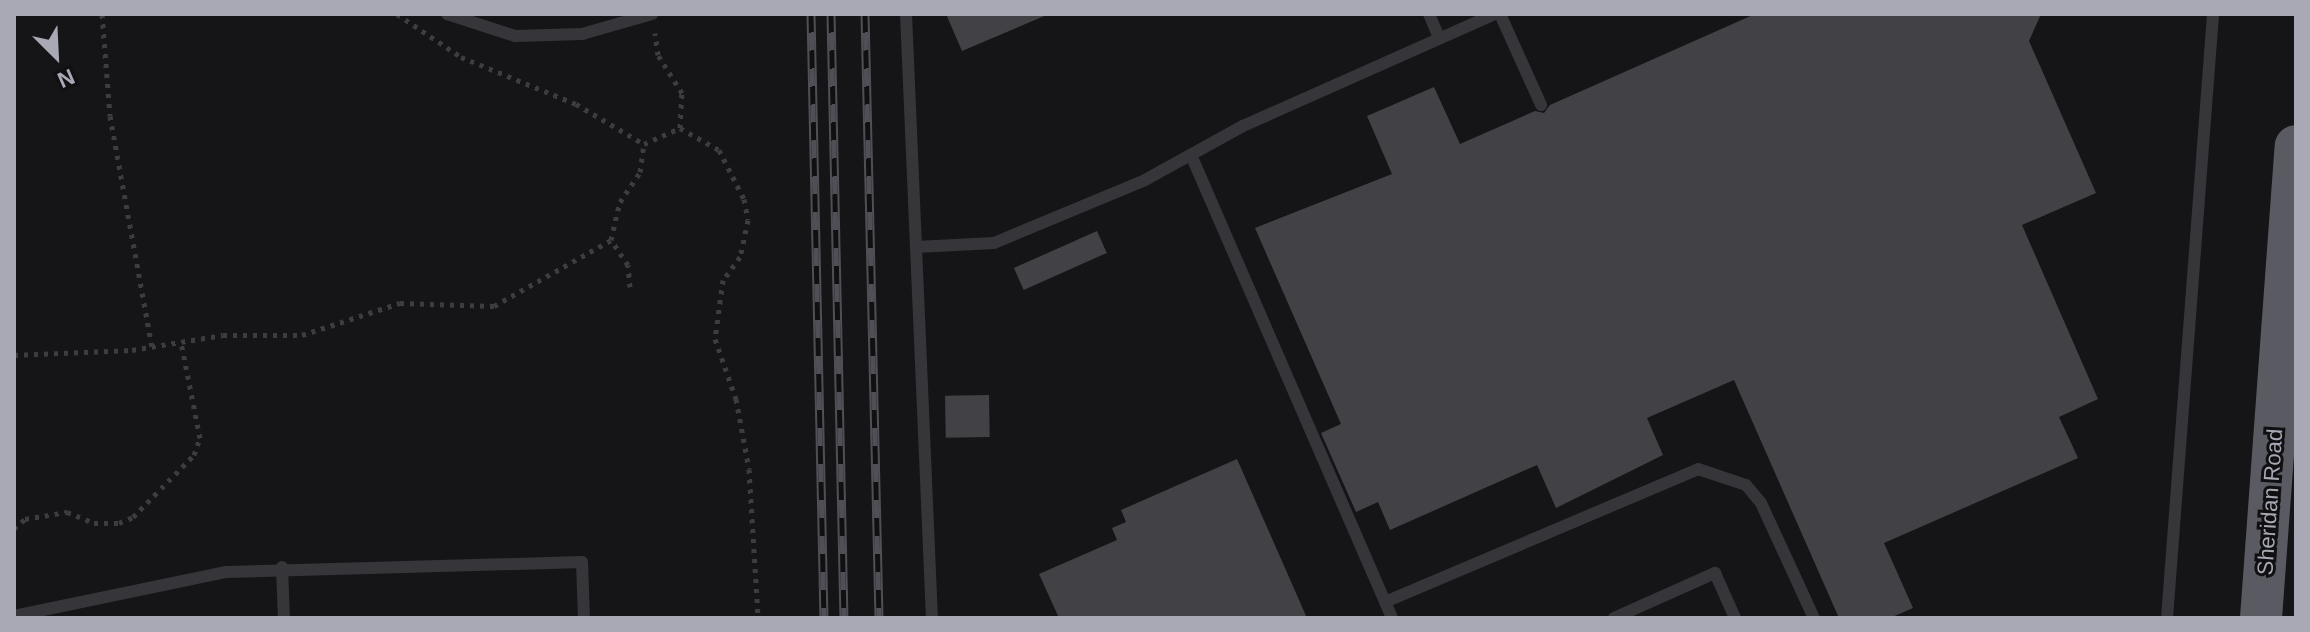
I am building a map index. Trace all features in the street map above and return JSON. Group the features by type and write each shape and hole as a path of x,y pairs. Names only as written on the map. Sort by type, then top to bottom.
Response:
{"highway":[{"name":"Sheridan Road","path":"2261,618 2296,146"}],"lane":[{"path":"447,14 515,36 582,34 652,14"},
{"path":"906,14 932,618"},
{"path":"1429,14 1439,38"},
{"path":"916,247 994,243 1494,14"},
{"path":"1500,14 1541,105"},
{"path":"2167,618 2213,14"},
{"path":"1191,155 1392,618"},
{"path":"1385,602 1698,469 1746,485 1761,503 1814,618"},
{"path":"14,616 227,572 282,567 582,562 584,618"},
{"path":"282,567 284,618"},
{"path":"1614,618 1643,612 1715,573 1735,618"}],"path":[{"path":"102,14 110,116 152,346"},
{"path":"397,14 461,57 576,104 644,144"},
{"path":"654,28 658,55 682,93 680,128"},
{"path":"644,144 680,128"},
{"path":"680,128 719,150 744,199 748,220 740,257 723,280 715,339 736,399 749,469 758,618"},
{"path":"14,355 302,335 400,303 494,306 611,240 620,202 640,172 644,144"},
{"path":"611,240 628,265 630,287"},
{"path":"14,529 25,519 67,512 94,523 119,523 133,517 194,455 200,438 181,342"}],"building":[{"path":"946,14 1049,14 962,51"},
{"path":"1755,14 2041,14 2029,41 2096,193 2022,225 2098,399 2059,417 2078,458 1884,543 1913,608 1890,618 1839,618 1734,380 1647,418 1663,455 1556,508 1537,465 1390,530 1378,502 1356,512 1321,433 1341,424 1255,228 1392,174 1367,116 1434,87 1460,144 1535,111 1544,113 1550,105"},
{"path":"1097,231 1107,253 1024,290 1014,268"},
{"path":"989,395 990,437 946,438 945,396"},
{"path":"1237,459 1307,618 1059,618 1039,574 1117,540 1112,528 1126,522 1121,510"}],"railway":[{"path":"811,14 824,618"},
{"path":"831,14 844,618"},
{"path":"865,14 879,618"}]}
